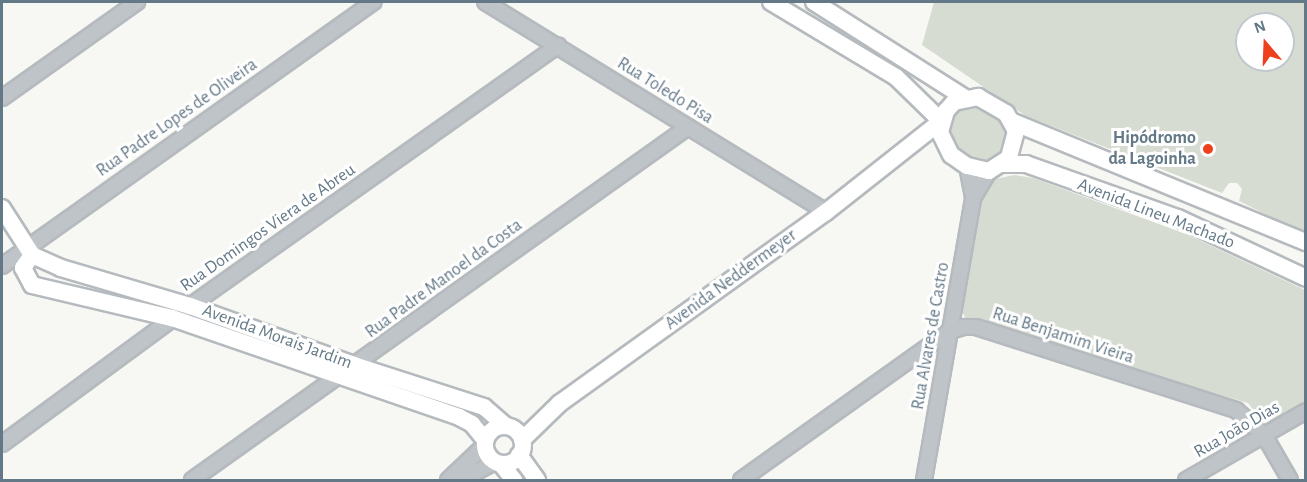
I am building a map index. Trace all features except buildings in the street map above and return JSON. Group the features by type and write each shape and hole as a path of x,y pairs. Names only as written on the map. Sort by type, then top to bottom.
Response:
{"main road":[{"path":"771,2 896,77 941,122"},
{"path":"814,2 964,98 992,101 1013,122 1016,140 996,168 967,166 946,150 941,122 946,111 964,98"},
{"name":"Avenida Neddermeyer","path":"515,437 826,212 941,122"},
{"name":"Avenida Lineu Machado","path":"1013,122 1305,242"},
{"path":"901,155 946,150"},
{"name":"Avenida Lineu Machado","path":"996,168 1026,164 1212,232 1305,278"},
{"path":"2,208 34,253"},
{"path":"1212,232 1226,208"},
{"name":"Avenida Morais Jardim","path":"514,480 498,463 472,424 459,417 172,318 42,289 25,278 23,268 34,253 62,268 190,306 354,365 484,407 515,437 537,480"},
{"path":"485,443 490,431 515,437 511,462 498,463"}],"street":[{"path":"2,98 137,2"},
{"name":"Rua Padre Lopes de Oliveira","path":"2,266 34,253 374,2"},
{"name":"Rua Toledo Pisa","path":"485,2 826,212"},
{"name":"Rua Domingos Viera de Abreu","path":"2,444 172,318 558,45"},
{"name":"Rua Padre Manoel da Costa","path":"192,480 688,127"},
{"name":"Rua Alvares de Castro","path":"924,480 973,198 967,166"},
{"name":"Rua Alvares de Castro","path":"973,198 996,168"},
{"name":"Rua Benjamim Vieira","path":"741,480 950,331 976,327 1224,406 1250,420 1264,435 1290,480"},
{"name":"Rua João Dias","path":"1186,480 1305,411"},
{"path":"448,480 485,443"},
{"path":"461,480 498,463"}],"shaded area":[{"name":"Hipódromo da Lagoinha","path":"934,2 1305,2 1305,234 1239,201 1242,189 1237,183 1229,183 1222,193 1026,116 922,45"},
{"path":"970,102 1008,123 1006,157 978,168 947,144 948,115"},
{"path":"1014,175 1033,178 1186,234 1305,290 1305,408 1279,423 1260,418 1248,403 967,320 960,309 981,198 996,179"}],"place":[{"name":"Hipódromo da Lagoinha","path":"1208,149"}]}
